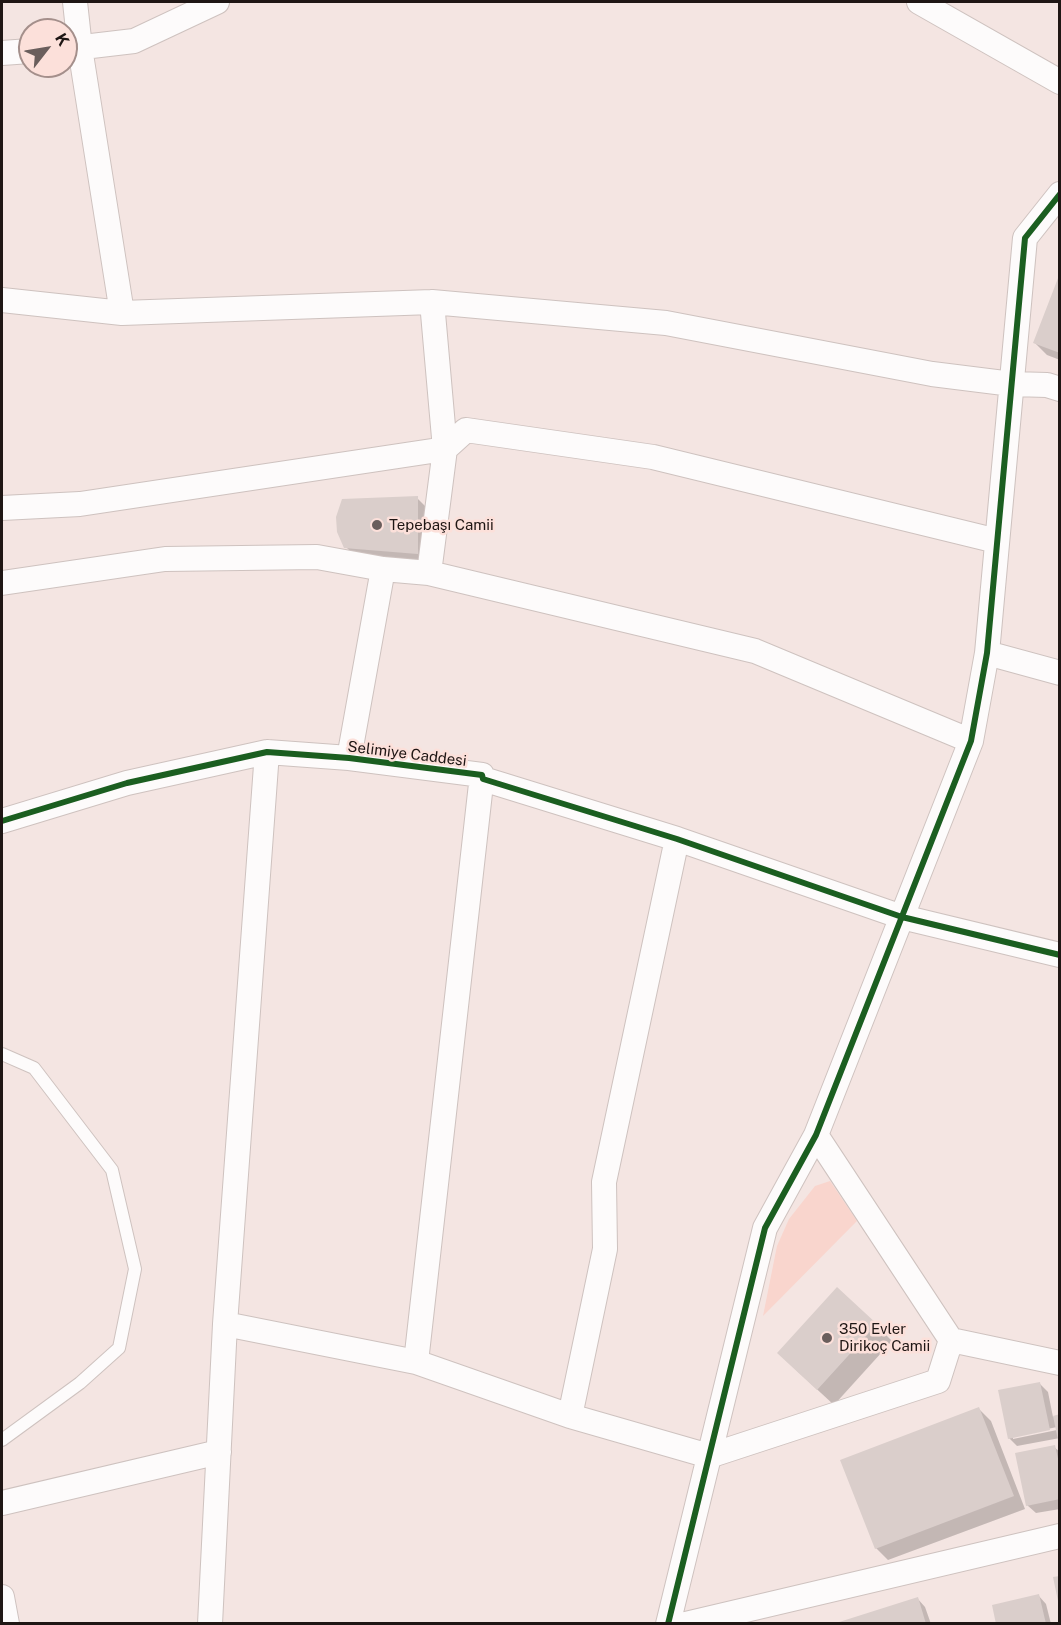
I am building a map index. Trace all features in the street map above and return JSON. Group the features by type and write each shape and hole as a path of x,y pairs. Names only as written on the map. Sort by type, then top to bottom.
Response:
{"street":[{"path":"74,18 75,2"},
{"path":"78,47 134,41 218,2"},
{"path":"919,2 1059,82"},
{"path":"2,53 18,52"},
{"path":"78,75 122,313"},
{"path":"668,1623 765,1228 816,1135 971,741 987,653 1025,238 1059,194"},
{"path":"2,300 122,313 432,302 666,323 932,374 1012,384 1047,385 1059,389"},
{"path":"429,573 445,449 432,302"},
{"path":"2,508 80,504 445,449 466,430 653,457 998,541"},
{"path":"2,582 165,559 317,557 383,569 429,573 754,651 971,741"},
{"path":"349,758 383,569"},
{"path":"987,653 1059,673"},
{"path":"210,1623 225,1324 267,752"},
{"name":"Selimiye Caddesi","path":"2,821 127,783 267,752 349,758 482,775 483,779 677,839 902,917 1059,955"},
{"path":"417,1362 482,775"},
{"path":"570,1416 605,1249 604,1182 677,839"},
{"path":"816,1135 951,1340 1059,1363"},
{"path":"225,1324 417,1362 570,1416 709,1456 938,1381 951,1340"},
{"path":"2,1503 219,1452"},
{"path":"686,1623 1059,1536"},
{"path":"2,1597 7,1623"}],"lane":[{"path":"2,1053 34,1068 112,1170 135,1269 119,1348 80,1383 2,1440"}],"shaded area":[{"path":"830,1181 857,1221 763,1316 777,1246 789,1219 815,1186"}],"building":[{"path":"1060,273 1060,353 1033,343"},
{"name":"Tepebaşı Camii","path":"418,496 418,554 344,548 337,532 336,517 342,499"},
{"name":"350 Evler Dirikoç Camii","path":"837,1287 877,1324 817,1390 777,1353"},
{"path":"1040,1382 1050,1430 1008,1439 998,1390"},
{"path":"979,1407 1014,1496 875,1549 840,1460"},
{"path":"1060,1414 1060,1440 1058,1440 1053,1416"},
{"path":"1055,1445 1060,1468 1060,1499 1026,1506 1015,1453"},
{"path":"1060,1576 1060,1601 1058,1601 1053,1577"},
{"path":"1039,1594 1046,1624 996,1624 992,1605"},
{"path":"918,1597 926,1624 836,1624 836,1623"}],"cycle path":[{"path":"668,1624 765,1228 816,1135 971,741 987,653 1025,238 1060,194"},
{"path":"2,821 127,783 267,752 349,758 482,775 483,779 677,839 902,917 1060,955"}],"place":[{"name":"Tepebaşı Camii","path":"377,525"},
{"name":"350 Evler Dirikoç Camii","path":"827,1338"}]}
